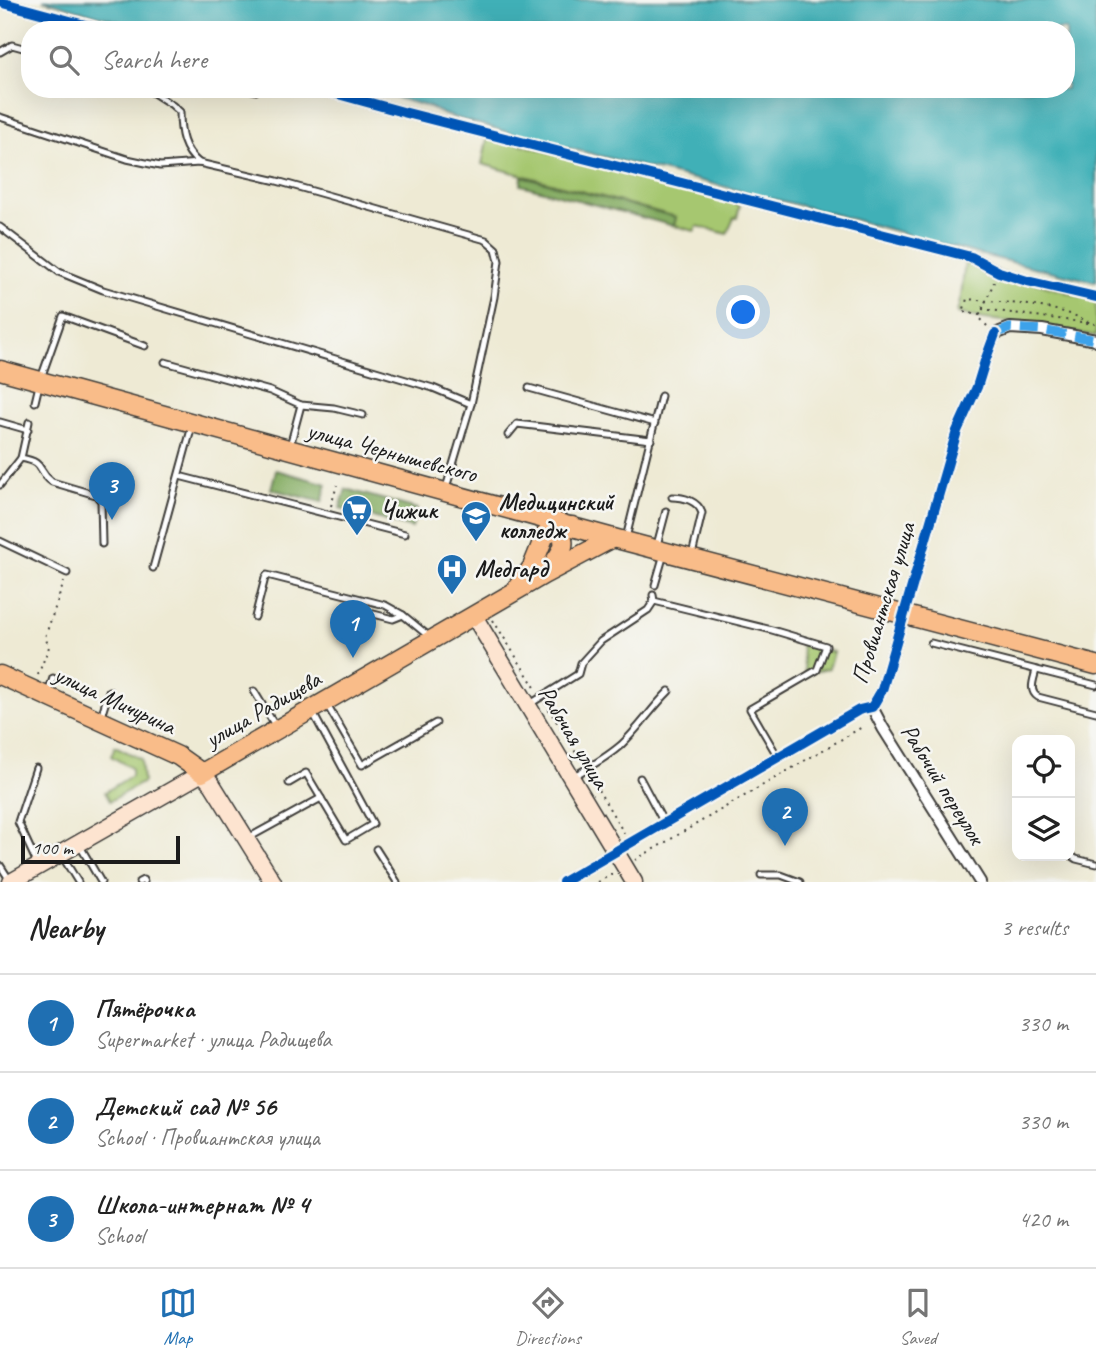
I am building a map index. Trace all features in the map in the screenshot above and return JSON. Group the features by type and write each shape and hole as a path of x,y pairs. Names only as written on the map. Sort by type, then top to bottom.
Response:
{"main road":[{"name":"улица Чернышевского","path":"0,370 562,525 1096,665"},
{"path":"510,595 528,575 545,535 562,525 564,547 544,574"},
{"name":"улица Радищева","path":"202,773 544,574 619,539"},
{"name":"улица Мичурина","path":"0,674 178,756 202,773"}],"street":[{"path":"0,2 70,21"},
{"path":"352,98 971,257 999,272 1027,281 1096,297"},
{"path":"995,334 1010,328 1042,330 1096,340"},
{"name":"Провиантская улица","path":"563,882 859,710 872,707 882,690 957,430 977,387 995,334"},
{"name":"Рабочая улица","path":"481,612 535,701 571,778 616,852 632,862 634,882"},
{"name":"Рабочий переулок","path":"872,707 981,882"},
{"name":"улица Мичурина","path":"202,773 212,784 273,882"},
{"name":"улица Радищева","path":"11,882 202,773"}],"lane":[{"path":"0,52 12,45 21,48"},
{"path":"161,98 180,112 183,141 190,156 199,163"},
{"path":"0,117 127,159 160,166 199,163 277,181 486,240 496,249 499,261 494,297 471,404 446,492"},
{"path":"0,228 59,272 103,290 433,388 471,404"},
{"path":"35,402 63,316 145,346"},
{"path":"165,362 270,391 301,405 334,408 363,415"},
{"path":"529,388 655,423"},
{"path":"619,539 651,440 661,396"},
{"path":"290,450 301,405"},
{"path":"0,422 28,430"},
{"path":"0,485 21,458 29,422"},
{"path":"153,568 193,423"},
{"path":"508,435 517,424 651,440"},
{"path":"21,458 39,464 52,482 96,495 101,501 102,544"},
{"path":"179,475 405,534"},
{"path":"672,497 694,503 702,513 692,558"},
{"path":"655,585 666,511"},
{"path":"0,541 67,573"},
{"path":"255,617 267,575 385,605 403,615 433,640"},
{"path":"535,701 578,674 580,663 601,641 648,610 654,598 826,646 817,670 750,709 778,757"},
{"path":"350,617 362,611 393,619 403,615"},
{"path":"931,643 1096,685"},
{"path":"1036,670 1032,691 1034,695 1096,712"},
{"path":"40,692 53,678"},
{"path":"100,720 109,691"},
{"path":"254,691 277,730"},
{"path":"571,778 618,747 669,691"},
{"path":"318,706 362,765 436,723"},
{"path":"289,783 306,773 346,839 373,824 318,706"},
{"path":"36,768 18,822 38,866"},
{"path":"640,778 664,823"},
{"path":"247,839 321,798"},
{"path":"78,844 101,882"},
{"path":"376,849 397,882"},
{"path":"61,853 78,882"},
{"path":"1075,858 1096,864"},
{"path":"0,865 11,882"},
{"path":"761,874 781,875 800,882"}],"path":[{"path":"995,334 979,317 999,272"},
{"path":"980,315 962,312 967,299 1055,309 1079,316 1090,323"},
{"path":"982,309 1096,324"},
{"path":"331,506 337,485"},
{"path":"40,692 49,647 45,637 67,573"},
{"path":"481,612 535,701 586,769 630,843 632,862"},
{"path":"598,882 864,726"}],"green space":[{"path":"488,135 740,205 737,218 734,218 727,234 697,226 695,231 674,226 676,217 482,164"},
{"path":"522,176 676,217 674,226 521,185"},
{"path":"965,262 1096,301 1096,336 957,313"},
{"path":"276,470 327,484 322,502 271,489"},
{"path":"346,489 417,509 412,528 340,508"},
{"path":"801,644 833,652 828,669 805,674"},
{"path":"115,746 141,759 143,782 110,801 105,792 131,776 131,768 111,756"}],"water":[{"path":"43,0 1096,0 1096,282 548,143 445,115 429,107 397,98 1075,98 1075,21 117,21"}],"marked path":[{"path":"995,334 1010,328 1042,330 1096,340"}],"cycle path":[{"path":"0,2 70,21"},
{"path":"352,98 971,257 999,272 1027,281 1096,297"},
{"path":"563,882 859,710 872,707 882,690 957,431 977,387 995,334"}],"place":[{"name":"Школа-интернат № 4","path":"112,520"},
{"name":"Чижик","path":"357,537"},
{"name":"Медицинский колледж","path":"476,543"},
{"name":"Медгард","path":"452,596"},
{"name":"Пятёрочка","path":"353,658"},
{"name":"Детский сад № 56","path":"785,846"}]}
